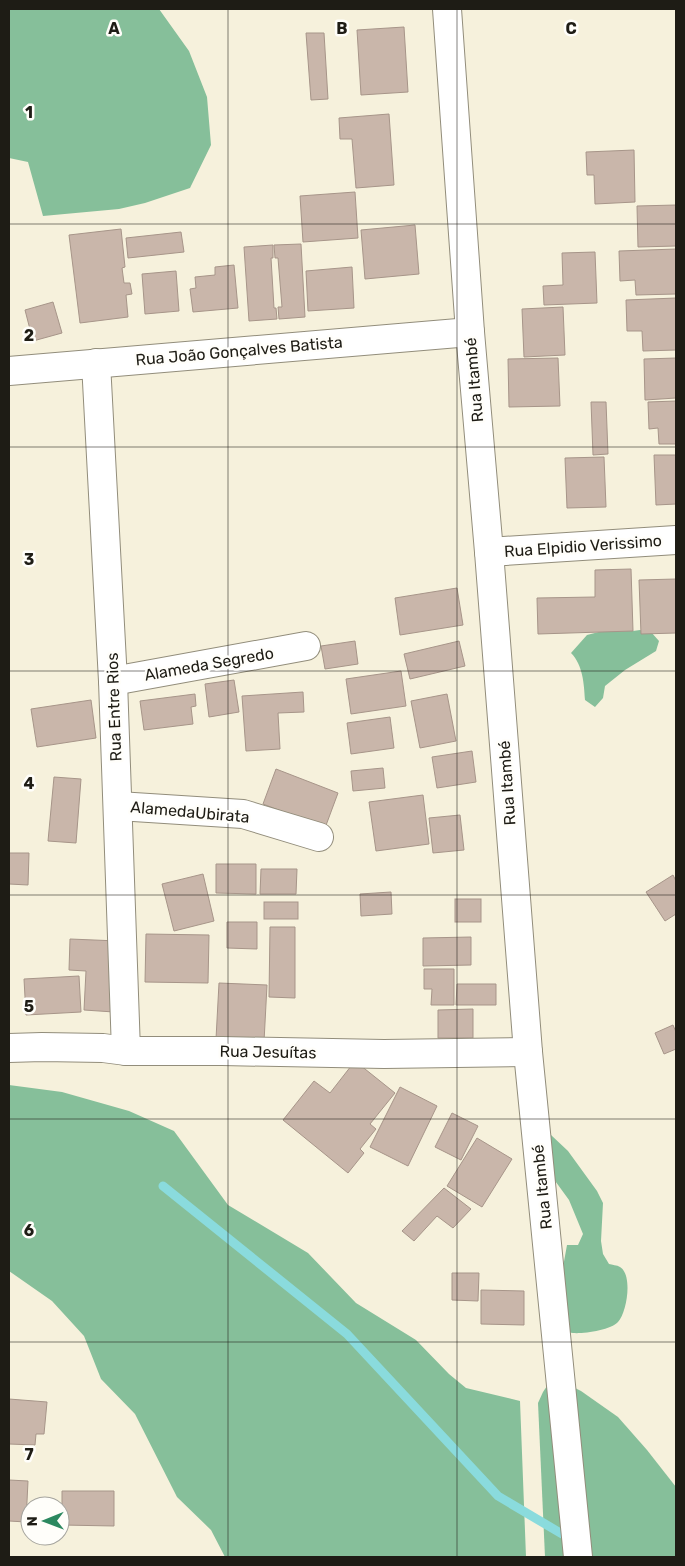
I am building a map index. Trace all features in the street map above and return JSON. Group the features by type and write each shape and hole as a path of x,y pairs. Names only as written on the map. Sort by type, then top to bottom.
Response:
{"street":[{"name":"Rua Itambé","path":"447,9 470,332 528,1052 578,1557"},
{"name":"Rua João Gonçalves Batista","path":"9,370 470,332"},
{"name":"Rua Entre Rios","path":"96,363 113,681 126,1051"},
{"name":"Rua Elpidio Verissimo","path":"489,552 676,540"},
{"name":"Alameda Segredo","path":"113,681 306,646"},
{"name":"AlamedaUbirata","path":"118,806 243,814 319,837"},
{"name":"Rua Jesuítas","path":"9,1048 42,1047 102,1048 126,1051 384,1054 528,1052"}],"green space":[{"path":"9,9 159,9 189,51 207,97 211,145 190,188 145,203 119,209 43,216 28,162 9,158"},
{"path":"622,626 633,631 651,632 659,641 656,651 625,670 605,686 603,698 595,707 585,700 580,669 571,653 587,635"},
{"path":"9,1085 62,1092 129,1111 174,1131 228,1205 308,1253 356,1303 416,1340 449,1374 466,1388 520,1401 526,1557 225,1557 211,1530 177,1497 135,1414 101,1379 84,1336 52,1301 9,1271"},
{"path":"551,1135 568,1151 597,1191 603,1203 601,1241 603,1254 609,1264 620,1267 624,1271 626,1278 626,1302 621,1317 614,1325 603,1329 573,1333 567,1332 559,1326 552,1262 563,1267 567,1245 578,1245 583,1234 569,1200 553,1178 540,1141"},
{"path":"561,1381 581,1391 618,1417 676,1487 676,1557 545,1557 538,1403 549,1383"}],"building":[{"path":"404,27 408,92 361,95 357,30"},
{"path":"306,33 324,33 328,99 311,100"},
{"path":"389,114 394,185 356,188 352,139 340,139 339,118"},
{"path":"634,150 635,202 595,204 594,175 587,175 586,152"},
{"path":"355,192 358,238 303,242 300,196"},
{"path":"676,205 676,246 638,247 637,206"},
{"path":"415,225 419,274 365,279 361,230"},
{"path":"121,229 125,267 122,268 124,283 130,283 132,294 126,295 128,317 80,323 69,235"},
{"path":"181,232 184,252 128,258 126,238"},
{"path":"301,244 305,317 279,319 278,307 282,307 278,258 275,258 274,245"},
{"path":"273,245 273,258 271,258 274,308 276,308 277,319 249,321 244,247"},
{"path":"676,249 676,294 636,295 635,280 620,281 619,251"},
{"path":"595,252 597,303 544,305 543,286 563,285 562,253"},
{"path":"234,265 238,308 193,312 190,289 196,288 195,277 215,275 215,267"},
{"path":"352,267 354,308 308,311 306,271"},
{"path":"176,271 179,311 145,314 142,274"},
{"path":"676,298 676,350 643,351 642,331 627,331 626,300"},
{"path":"53,302 62,333 33,341 25,310"},
{"path":"563,307 565,355 524,357 522,309"},
{"path":"558,358 560,406 509,407 508,359"},
{"path":"676,358 676,398 645,400 644,359"},
{"path":"676,401 676,444 659,444 658,428 649,429 648,402"},
{"path":"591,402 606,402 608,454 593,455"},
{"path":"654,455 676,455 676,504 656,505"},
{"path":"604,457 606,507 567,508 565,458"},
{"path":"631,569 633,631 538,634 537,598 595,597 595,570"},
{"path":"676,579 676,633 641,634 639,580"},
{"path":"457,588 463,625 400,635 395,598"},
{"path":"355,641 358,664 325,669 321,646"},
{"path":"459,641 465,666 410,679 404,654"},
{"path":"401,671 406,706 351,714 346,679"},
{"path":"234,680 239,712 209,717 205,684"},
{"path":"303,692 304,712 278,713 280,749 246,751 242,696"},
{"path":"195,694 196,706 191,707 193,724 144,730 140,701"},
{"path":"447,694 456,741 420,748 411,701"},
{"path":"91,700 96,738 37,747 31,709"},
{"path":"390,717 394,748 351,754 347,723"},
{"path":"472,751 476,782 437,788 432,757"},
{"path":"383,768 385,788 353,791 351,771"},
{"path":"276,769 338,793 325,828 263,804"},
{"path":"54,777 81,779 76,843 48,841"},
{"path":"423,795 429,844 376,851 369,802"},
{"path":"460,815 464,850 433,853 429,818"},
{"path":"9,853 29,853 28,885 9,884"},
{"path":"216,864 256,864 256,894 216,893"},
{"path":"261,869 297,869 296,894 260,894"},
{"path":"203,874 214,921 174,931 162,884"},
{"path":"673,875 676,881 676,914 665,921 646,892"},
{"path":"391,892 392,914 361,916 360,894"},
{"path":"455,899 481,899 481,922 455,922"},
{"path":"264,902 298,902 298,919 264,919"},
{"path":"227,922 257,922 257,949 227,948"},
{"path":"270,927 295,927 295,998 269,997"},
{"path":"146,934 209,935 208,983 145,982"},
{"path":"471,937 471,965 423,966 423,938"},
{"path":"70,939 118,941 114,1012 84,1010 86,971 69,970"},
{"path":"424,969 454,969 454,1005 431,1005 432,989 424,989"},
{"path":"79,976 81,1012 26,1015 24,979"},
{"path":"219,983 267,985 264,1042 216,1039"},
{"path":"457,984 496,984 496,1005 456,1005"},
{"path":"473,1009 473,1038 438,1038 438,1010"},
{"path":"673,1025 676,1032 676,1049 664,1054 655,1033"},
{"path":"355,1061 395,1093 370,1124 376,1129 360,1149 364,1153 348,1173 283,1120 314,1081 330,1093"},
{"path":"400,1087 437,1106 408,1166 370,1147"},
{"path":"452,1113 478,1126 461,1160 435,1147"},
{"path":"477,1138 512,1159 482,1207 447,1186"},
{"path":"444,1188 471,1209 453,1228 437,1216 414,1241 402,1231"},
{"path":"452,1273 479,1273 478,1301 452,1300"},
{"path":"481,1290 524,1291 524,1325 481,1324"},
{"path":"9,1399 47,1402 44,1434 36,1434 35,1445 9,1444"},
{"path":"9,1480 28,1481 27,1496 20,1496 20,1522 9,1521"},
{"path":"62,1491 114,1491 114,1526 70,1525 70,1496 62,1496"}],"waterway":[{"path":"163,1186 347,1334 498,1496 562,1534"}]}
